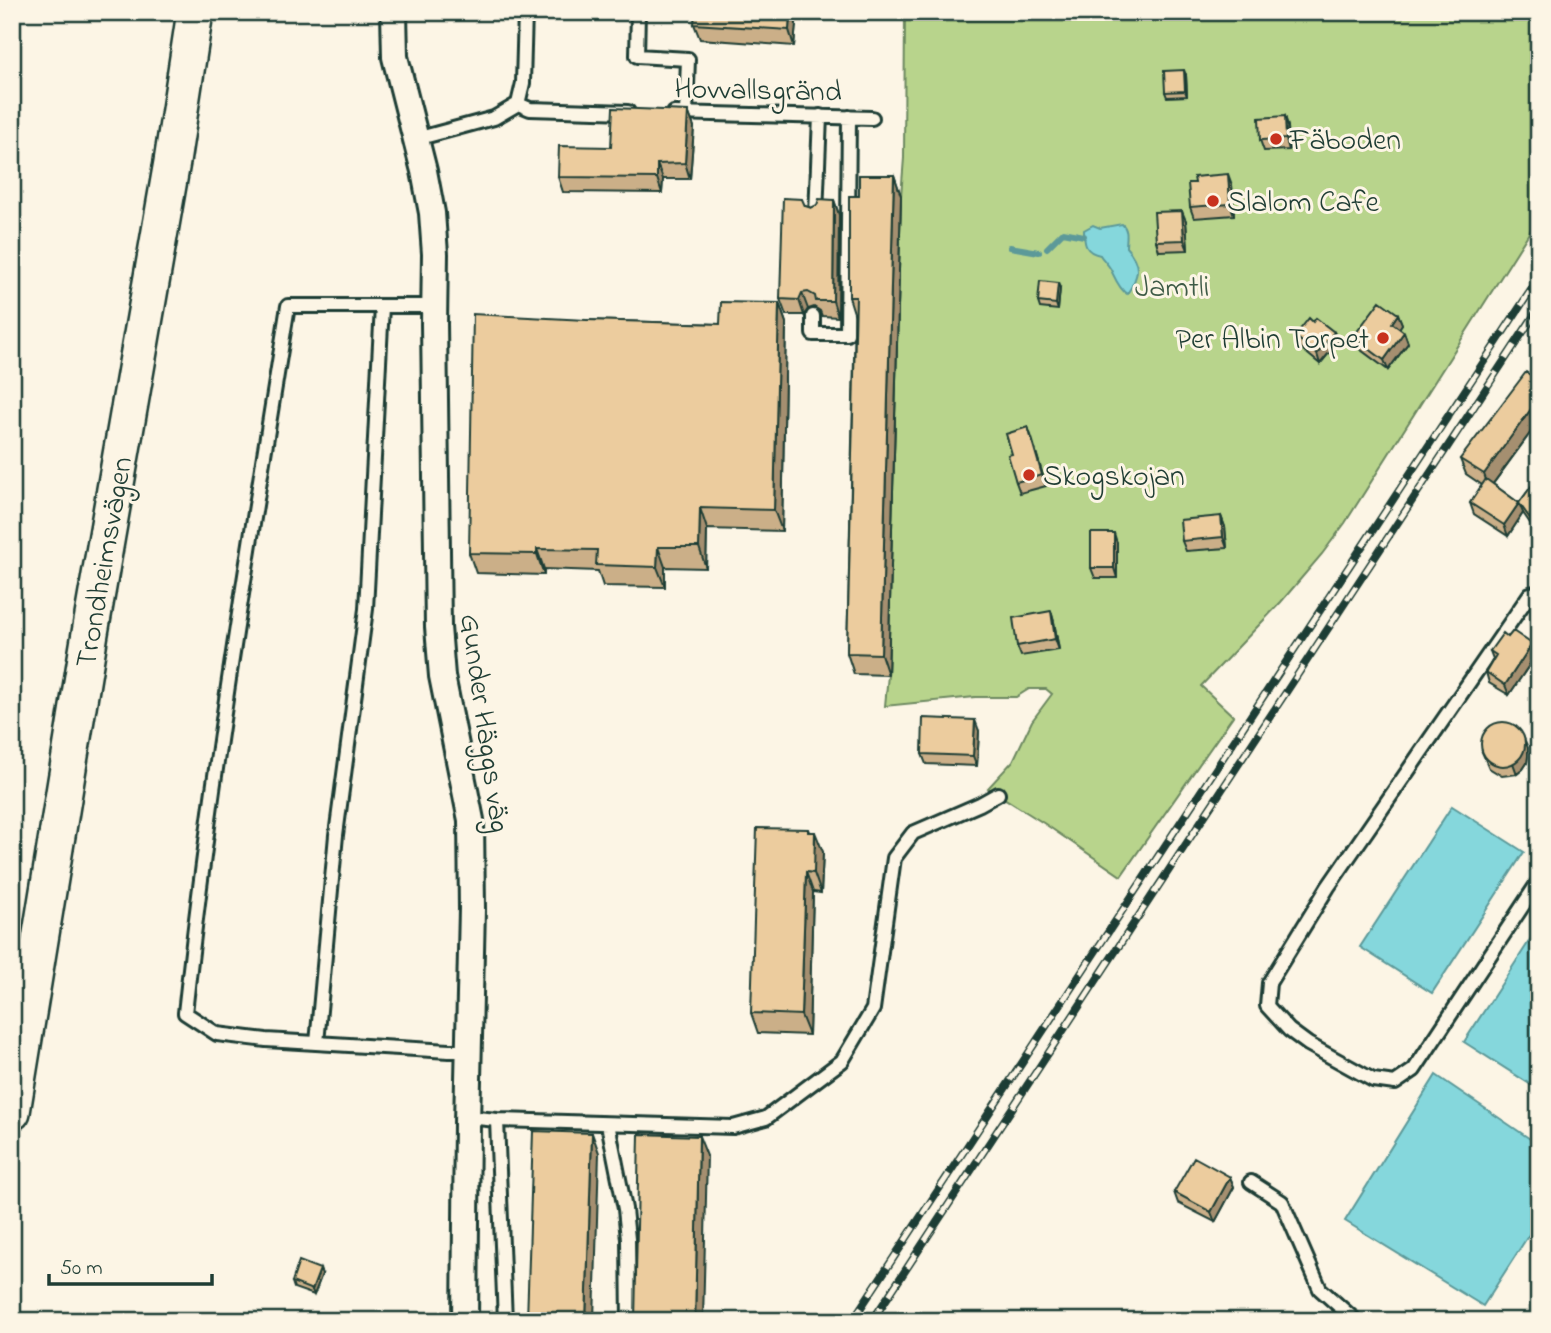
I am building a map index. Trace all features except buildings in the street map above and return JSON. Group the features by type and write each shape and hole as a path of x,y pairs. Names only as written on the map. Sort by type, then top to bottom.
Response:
{"main road":[{"name":"Trondheimsvägen","path":"12,1112 195,12"}],"street":[{"name":"Gunder Häggs väg","path":"394,12 395,57 432,213 435,254 438,627 442,676 471,820 465,1321"}],"lane":[{"path":"416,139 494,118 517,104 523,83 525,12"},
{"path":"638,12 637,56 688,59 686,114"},
{"name":"Hovvallsgränd","path":"517,104 530,109 872,118"},
{"path":"816,215 820,116"},
{"path":"813,316 813,334 847,334 849,117"},
{"path":"435,306 288,306 233,643 197,903 185,1013 217,1034 266,1040 469,1051"},
{"path":"317,1043 336,835 366,609 382,306"},
{"path":"1539,592 1530,594 1328,887 1269,984 1267,1006 1289,1030 1308,1044 1373,1080 1395,1083 1414,1070 1539,881"},
{"path":"467,1117 733,1127 765,1118 842,1061 873,1009 894,858 913,833 998,794"},
{"path":"497,1120 505,1321"},
{"path":"608,1124 625,1209 629,1321"},
{"path":"1251,1182 1282,1202 1320,1289 1356,1321"}],"green space":[{"name":"Jamtli","path":"905,12 1539,12 1539,217 1345,523 1281,602 1201,686 1233,716 1121,876 988,788 1013,761 1032,721 1052,694 1046,689 1029,689 1016,697 975,697 885,706 904,158"}],"water":[{"path":"1122,224 1126,232 1126,247 1137,265 1134,282 1127,294 1100,255 1088,249 1084,235 1084,230 1093,225 1100,228"},
{"path":"1452,806 1524,852 1432,993 1360,947"},
{"path":"1539,926 1539,1090 1464,1042"},
{"path":"1436,1075 1539,1145 1539,1219 1483,1306 1345,1221"}],"waterway":[{"path":"1047,248 1063,232 1084,236"},
{"path":"1010,247 1039,252"}],"railway":[{"path":"852,1321 1539,278"},
{"path":"872,1321 1539,308"}],"place":[{"name":"Fäboden","path":"1276,139"},
{"name":"Slalom Cafe","path":"1213,201"},
{"name":"Per Albin Torpet","path":"1383,338"},
{"name":"Skogskojan","path":"1029,475"}]}
